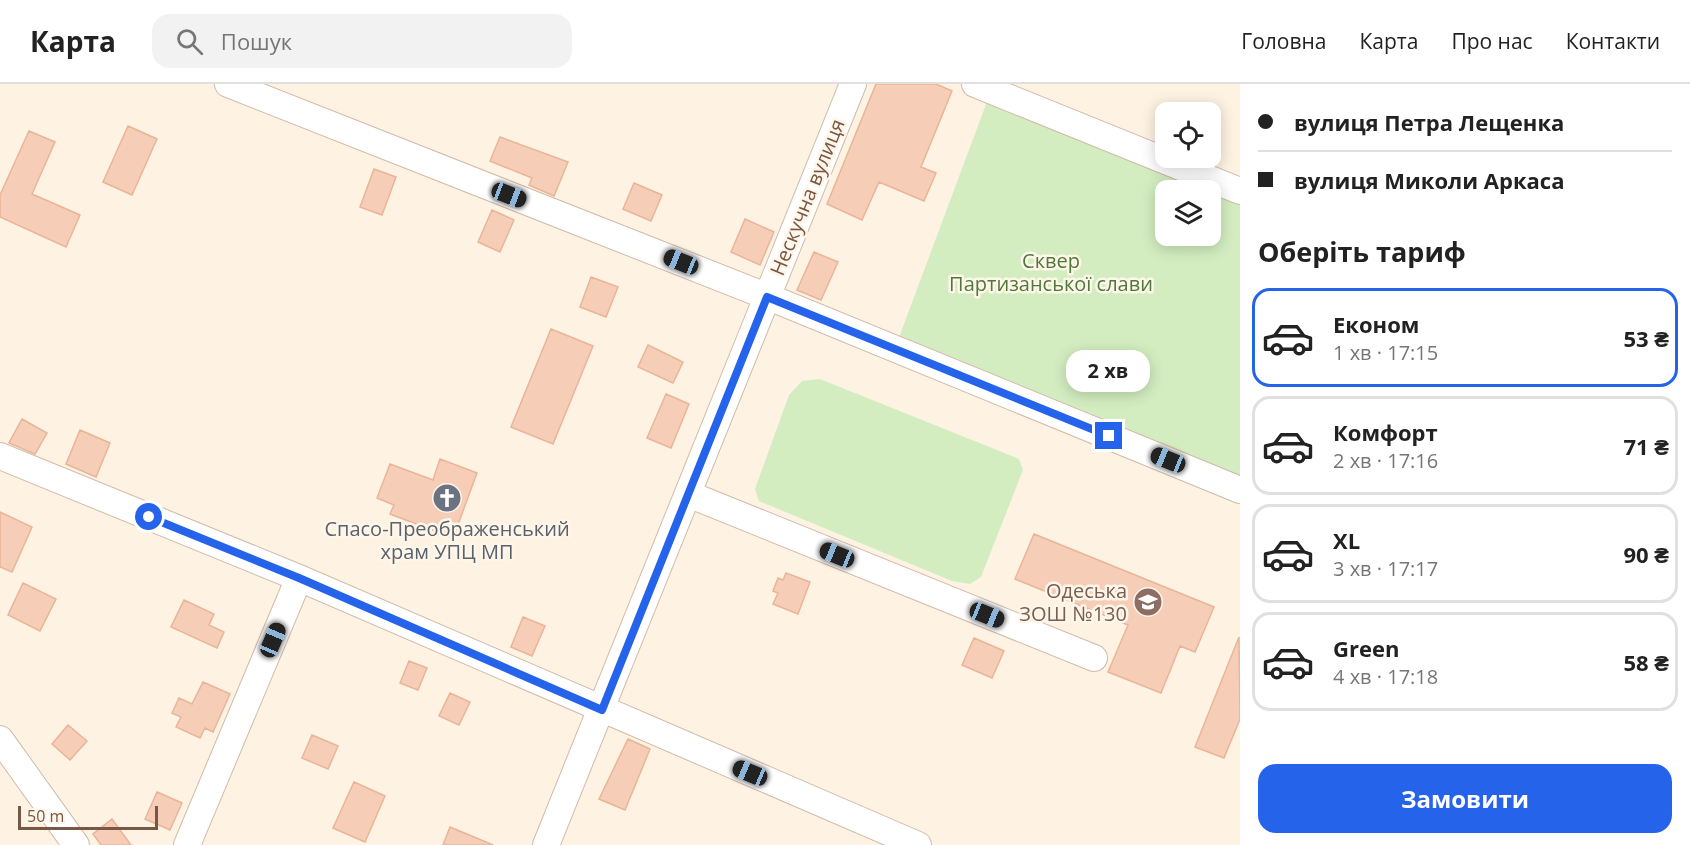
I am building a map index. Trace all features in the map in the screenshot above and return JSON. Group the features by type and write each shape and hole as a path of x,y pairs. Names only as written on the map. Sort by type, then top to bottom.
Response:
{"street":[{"path":"228,84 767,297 1240,490"},
{"name":"Нескучна вулиця","path":"546,845 853,84"},
{"path":"975,84 1240,191"},
{"path":"0,456 299,578 918,845"},
{"path":"688,494 1094,658"},
{"path":"187,845 299,578"},
{"path":"0,739 76,845"}],"green space":[{"name":"Сквер Партизанської слави","path":"988,99 1183,180 1155,180 1155,246 1221,246 1221,196 1240,204 1240,480 898,340"},
{"path":"820,379 1019,459 1023,470 981,577 970,584 952,581 759,501 755,489 789,395 802,381"}],"building":[{"path":"876,84 936,84 952,91 921,167 936,173 924,201 879,182 862,220 827,204"},
{"path":"128,126 157,139 132,195 103,182"},
{"path":"29,131 55,142 32,194 80,215 66,247 0,217 0,195"},
{"path":"500,137 568,162 554,196 529,185 532,178 490,161"},
{"path":"374,169 396,177 382,215 360,207"},
{"path":"634,183 662,195 651,221 623,209"},
{"path":"492,210 514,220 500,252 478,242"},
{"path":"745,219 774,232 760,265 731,252"},
{"path":"814,252 838,262 821,300 797,290"},
{"path":"591,277 618,287 606,317 580,307"},
{"path":"551,329 593,346 553,444 511,427"},
{"path":"648,345 683,362 673,383 638,367"},
{"path":"666,394 689,404 671,448 647,438"},
{"path":"22,419 47,433 35,454 9,443"},
{"path":"80,430 110,443 96,477 66,464"},
{"path":"440,459 477,473 453,538 390,514 394,505 377,498 390,464 433,480"},
{"path":"0,512 32,527 12,572 0,567"},
{"path":"1034,534 1214,607 1195,652 1180,646 1161,693 1108,672 1128,625 1015,579"},
{"path":"786,573 810,582 798,614 773,604 778,593 773,591 778,578 783,580"},
{"path":"23,583 56,599 40,631 8,615"},
{"path":"184,600 214,614 209,625 224,632 217,648 171,627"},
{"path":"523,617 545,626 532,656 511,647"},
{"path":"1239,637 1240,719 1224,758 1195,747"},
{"path":"974,638 1004,651 992,678 962,665"},
{"path":"409,661 427,668 418,690 400,683"},
{"path":"203,682 230,694 213,732 205,728 200,738 176,727 181,717 172,713 179,698 192,704"},
{"path":"450,693 470,702 459,725 439,716"},
{"path":"68,725 87,741 70,760 52,744"},
{"path":"312,735 338,746 328,769 302,758"},
{"path":"628,739 650,749 625,810 599,799"},
{"path":"354,782 385,796 365,842 333,828"},
{"path":"157,792 182,803 170,830 145,819"},
{"path":"112,819 131,845 101,845 93,834"},
{"path":"450,827 493,845 443,845"}],"place":[{"name":"Спасо-Преображенський храм УПЦ МП","path":"447,498"},
{"name":"Одеська ЗОШ №130","path":"1148,602"}],"route":[{"path":"149,517 299,578 602,710 767,297 1109,436"}]}
